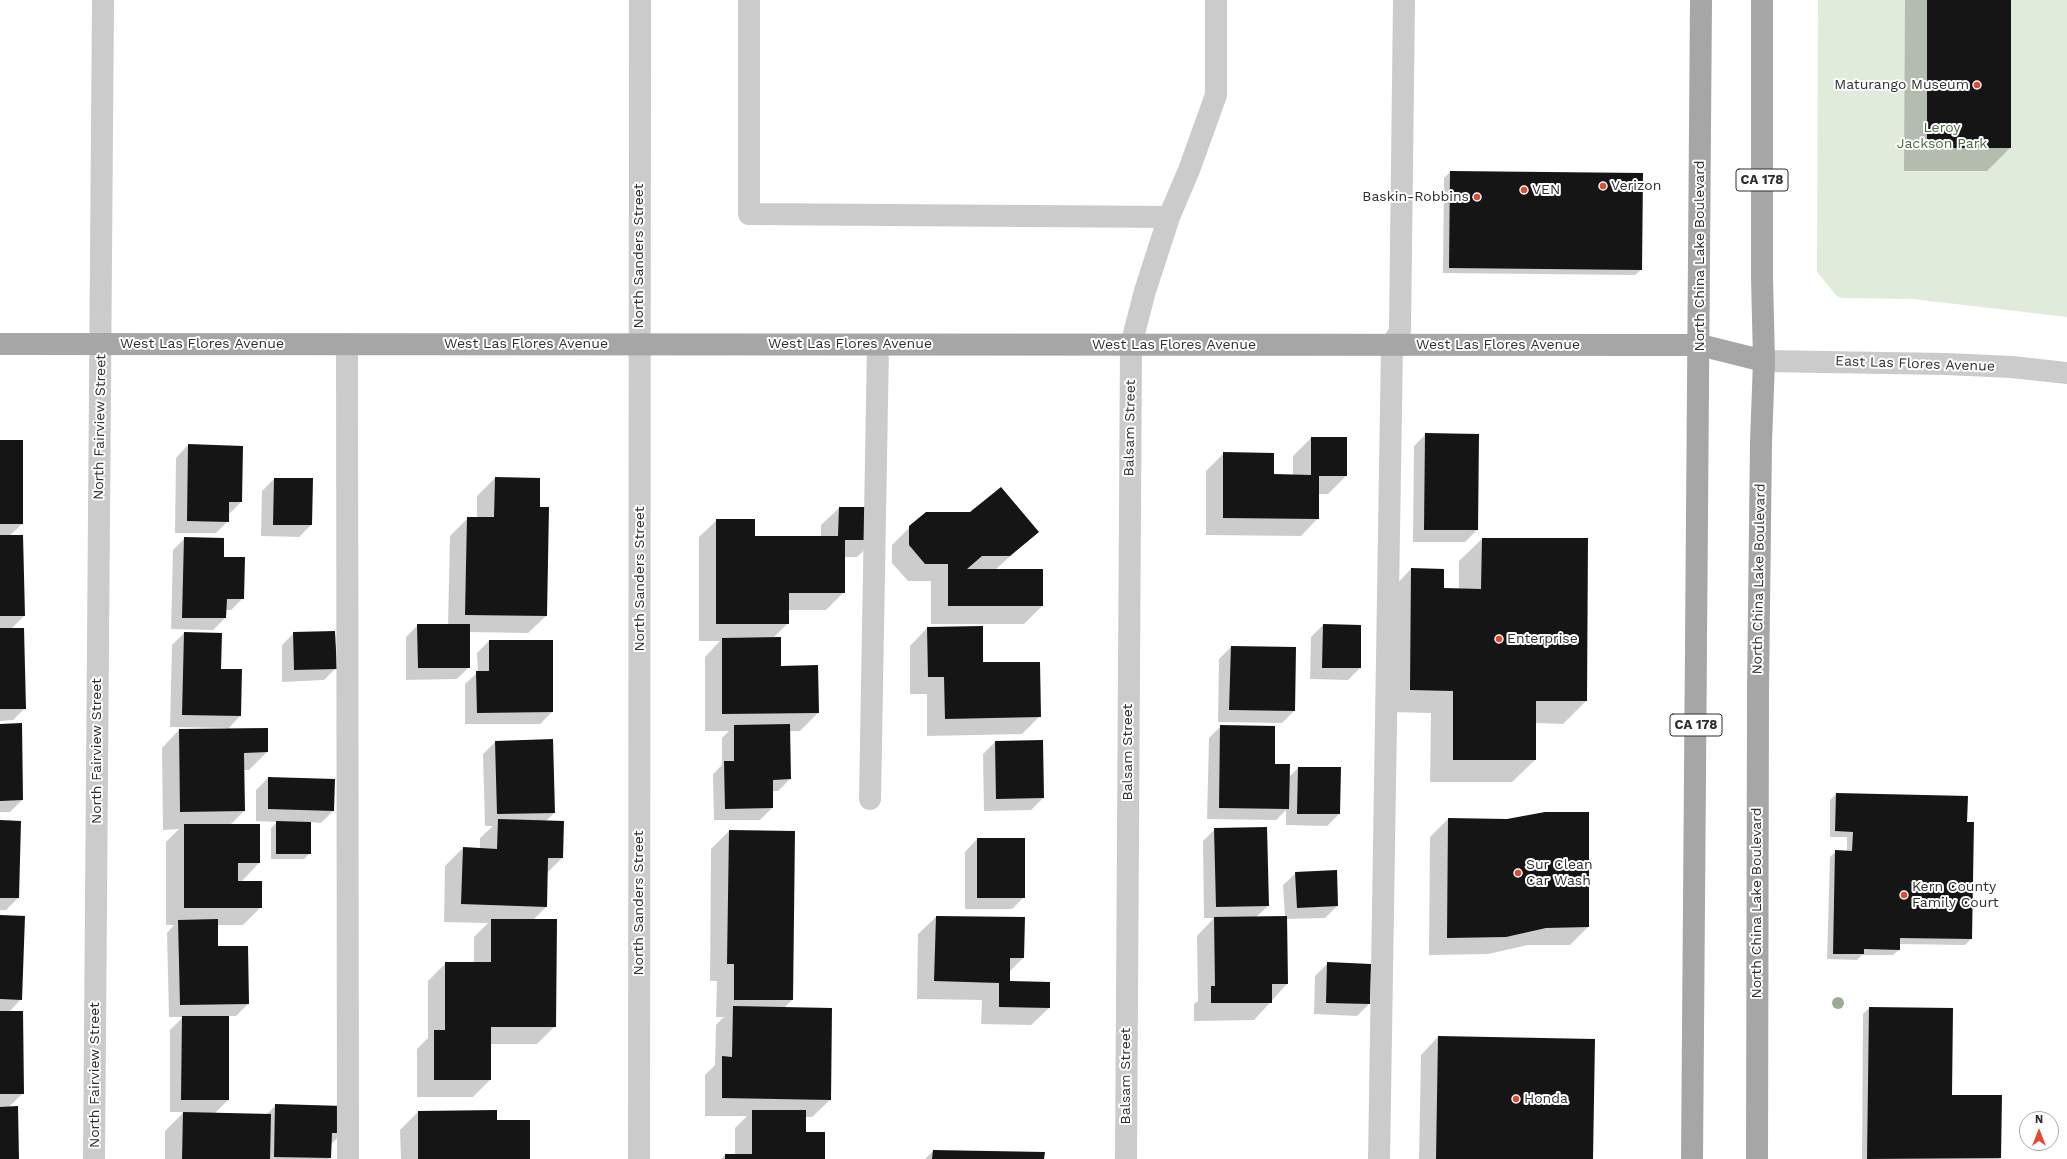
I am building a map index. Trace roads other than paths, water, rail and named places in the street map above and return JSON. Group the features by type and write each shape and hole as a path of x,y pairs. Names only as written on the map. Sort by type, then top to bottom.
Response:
{"main road":[{"name":"North China Lake Boulevard","path":"1692,1159 1702,0"},
{"name":"North China Lake Boulevard","path":"1757,1159 1758,690 1764,361 1762,278 1762,0"},
{"name":"West Las Flores Avenue","path":"0,344 1700,345 1764,361"}],"street":[{"name":"North Fairview Street","path":"94,1159 103,0"},
{"name":"North Sanders Street","path":"639,1159 640,0"},
{"path":"749,0 749,214 1169,217"},
{"name":"Balsam Street","path":"1126,1159 1131,345 1145,291 1169,217 1189,170 1216,95 1216,0"},
{"path":"1379,1159 1392,345 1400,331 1404,0"},
{"path":"347,344 348,1159"},
{"path":"870,799 878,345"},
{"name":"East Las Flores Avenue","path":"1764,361 1946,364 2012,367 2067,373"}],"place":[{"name":"Maturango Museum","path":"1977,85"},
{"name":"Verizon","path":"1603,186"},
{"name":"VEN","path":"1524,190"},
{"name":"Baskin-Robbins","path":"1477,197"},
{"name":"Enterprise","path":"1499,639"},
{"name":"Sur Clean Car Wash","path":"1518,873"},
{"name":"Kern County Family Court","path":"1904,895"},
{"name":"Honda","path":"1516,1099"}],"park label":[{"name":"Leroy Jackson Park","path":"1942,136"}]}
